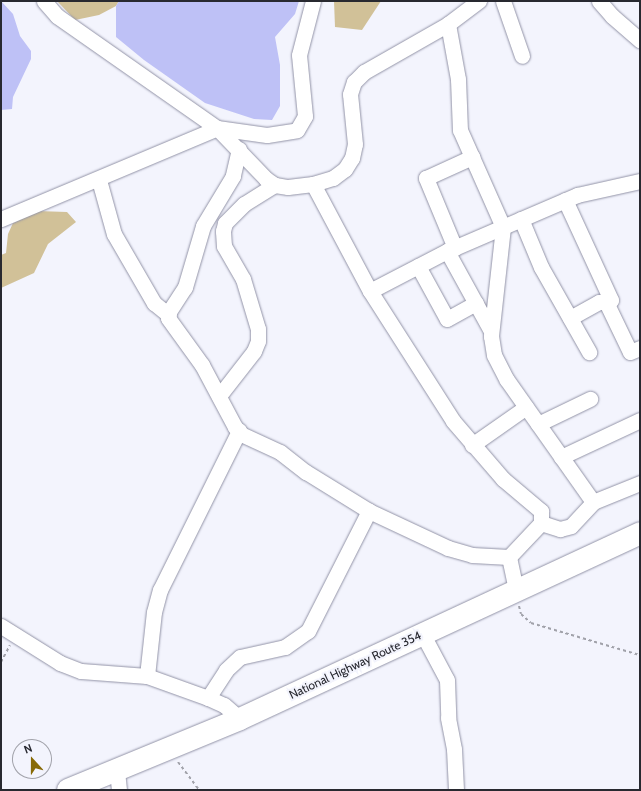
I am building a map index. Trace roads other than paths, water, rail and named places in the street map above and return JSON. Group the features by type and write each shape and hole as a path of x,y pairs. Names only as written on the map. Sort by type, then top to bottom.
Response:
{"highway":[{"name":"National Highway Route 354","path":"68,790 118,780 169,750 240,719 422,633 640,533"}],"street":[{"path":"44,1 57,16 217,128 239,149 266,179 275,185 288,187 313,184 333,178 345,169 352,158 355,144 350,94 354,82 364,72 448,24 479,1"},
{"path":"1,219 100,180 217,128 267,135 297,130 305,116 299,55 313,1"},
{"path":"503,1 522,56"},
{"path":"599,1 612,16 640,40"},
{"path":"448,24 458,79 460,130 503,227 491,331 494,355 507,380 593,502"},
{"path":"169,315 185,287 203,226 233,176 239,149"},
{"path":"472,158 426,178 451,250 491,331"},
{"path":"100,180 114,234 154,303 169,315 239,431 280,452 306,472 369,511 448,548 472,555 509,557 541,523 541,511 504,479 472,445 416,365 370,291 313,184"},
{"path":"370,291 451,250 576,195 640,181"},
{"path":"219,396 254,351 258,341 258,329 243,279 224,246 223,231 225,223 244,204 275,185"},
{"path":"565,200 611,300 599,302 570,318"},
{"path":"520,219 541,267 589,352"},
{"path":"418,266 447,319 476,303"},
{"path":"606,302 630,352 640,348"},
{"path":"538,424 590,399"},
{"path":"472,445 526,407"},
{"path":"561,457 640,420"},
{"path":"147,676 154,612 160,590 239,431"},
{"path":"541,523 560,529 571,526 593,502 640,483"},
{"path":"208,698 226,670 240,658 285,647 308,630 369,511"},
{"path":"509,557 516,591"},
{"path":"1,626 60,663 81,671 147,676 224,705 240,719"},
{"path":"422,633 447,680 448,718 454,749 456,790"}],"water":[{"path":"1,1 13,14 20,36 31,51 31,59 13,97 12,109 1,110"},
{"path":"119,1 299,1 295,14 275,37 280,65 280,106 272,120 254,119 205,103 144,60 116,37 116,6"}]}
